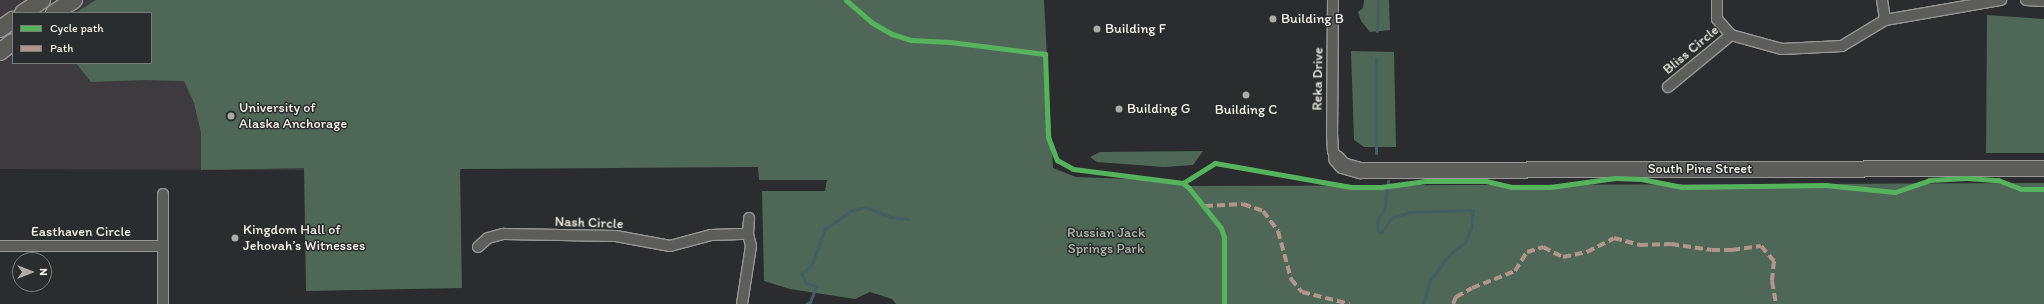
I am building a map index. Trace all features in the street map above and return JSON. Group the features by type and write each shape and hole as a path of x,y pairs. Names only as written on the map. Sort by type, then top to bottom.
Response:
{"main road":[{"path":"24,12 42,0"},
{"path":"56,12 74,0"},
{"path":"0,29 12,21"},
{"path":"0,52 12,43"}],"street":[{"name":"Reka Drive","path":"1333,0 1332,138 1336,158"},
{"path":"1717,0 1717,19 1731,35 1782,49 1842,46 1885,20 2002,0"},
{"path":"1882,0 1885,20"},
{"path":"2026,0 2044,0"},
{"name":"Bliss Circle","path":"1668,87 1731,35"},
{"name":"South Pine Street","path":"1336,158 1342,165 1360,170 2044,168"},
{"path":"163,194 163,304"},
{"path":"742,304 751,246 748,234 749,218"},
{"name":"Nash Circle","path":"478,247 488,238 503,234 616,236 670,246 711,235 748,234"},
{"name":"Easthaven Circle","path":"0,246 162,246"}],"shaded area":[{"name":"University of Alaska Anchorage","path":"0,0 462,0 461,171 0,169"}],"green space":[{"name":"Russian Jack Springs Park","path":"96,0 1044,0 1053,168 1076,177 1160,180 1183,183 1181,186 2044,183 2044,304 896,304 892,299 870,292 855,299 790,289 764,281 762,191 825,191 827,180 759,180 758,167 460,169 462,288 306,291 304,168 201,170 201,133 194,103 184,81 144,80 91,82 77,64 152,64 152,12 77,12"},
{"path":"1364,0 1389,0 1390,30 1370,32 1361,21 1358,12 1363,8"},
{"path":"1987,15 2044,19 2044,153 1986,153"},
{"path":"1351,51 1394,52 1396,147 1364,147 1354,140"},
{"path":"1203,151 1193,165 1164,167 1097,162 1090,157 1100,152"}],"waterway":[{"path":"1377,31 1378,0"},
{"path":"1376,58 1376,153"},
{"path":"1388,181 1385,207 1377,221 1378,232 1382,232 1391,218 1410,212 1473,210 1471,228 1465,242 1449,255 1430,280 1423,304"},
{"path":"806,304 810,302 816,286 806,283 802,274 812,264 825,229 851,211 865,207 893,218 908,219"}],"marked path":[{"path":"1205,206 1243,204 1263,211 1278,231 1291,279 1302,292 1350,304"},
{"path":"1453,304 1456,297 1472,288 1515,271 1527,252 1543,247 1563,257 1587,252 1614,238 1640,245 1671,244 1712,250 1732,250 1761,246 1774,261 1772,281 1776,304"}],"cycle path":[{"path":"846,0 871,22 892,34 911,40 950,42 1045,54 1048,137 1057,160 1073,169 1183,183 1189,188 1221,228 1224,237 1224,304"},
{"path":"1183,183 1215,163 1351,187 1381,187 1426,181 1486,181 1511,187 1550,187 1615,178 1641,179 1682,187 1825,185 1895,192 1929,180 1967,178 1998,180 2021,189 2044,189"}],"place":[{"name":"Building B","path":"1273,19"},
{"name":"Building F","path":"1097,29"},
{"name":"Building C","path":"1246,95"},
{"name":"Building G","path":"1119,109"},
{"name":"University of Alaska Anchorage","path":"231,116"},
{"name":"Kingdom Hall of Jehovah’s Witnesses","path":"235,238"}]}
